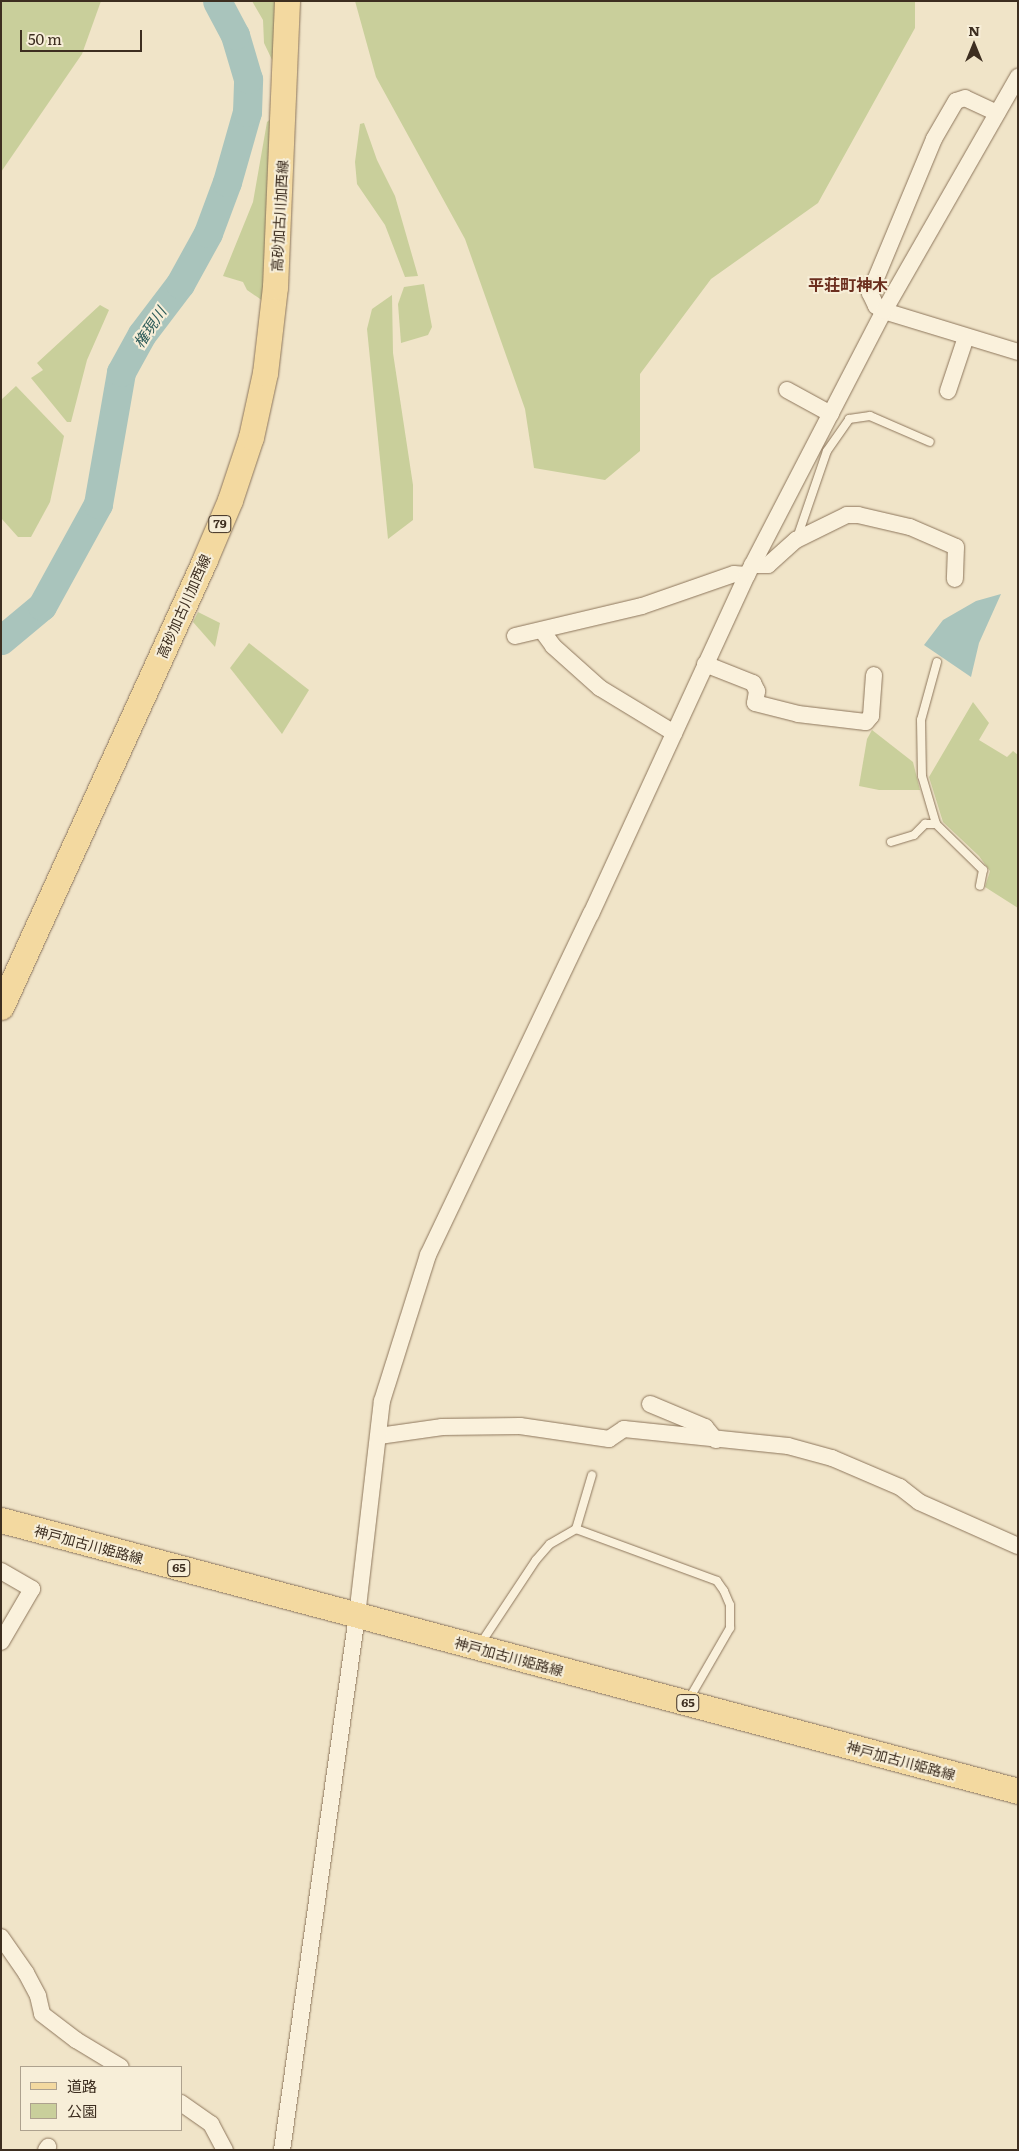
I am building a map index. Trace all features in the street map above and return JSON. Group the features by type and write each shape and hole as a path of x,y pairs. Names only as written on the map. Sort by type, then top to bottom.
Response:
{"main road":[{"name":"高砂加古川加西線","path":"1,1007 205,559 230,500 251,437 265,373 275,287 287,1"},
{"name":"神戸加古川姫路線","path":"1,1520 1018,1791"}],"street":[{"path":"282,2150 357,1616 382,1401 428,1255 750,570 884,311 1018,77"},
{"path":"997,114 961,98 946,117 871,286 873,301 884,311 1018,352"},
{"path":"948,391 966,337"},
{"path":"787,390 831,414"},
{"path":"516,636 543,632 666,599 734,574 768,565 796,540 847,515 873,517 956,547 955,579"},
{"path":"543,632 553,646 600,688 674,733"},
{"path":"705,664 753,683 757,691 755,703 798,714 866,722 871,716 874,675"},
{"path":"650,1404 704,1427 716,1440"},
{"path":"379,1436 442,1427 520,1426 609,1439 624,1429 788,1446 832,1458 900,1487 919,1502 1018,1546"},
{"path":"1,1571 32,1589 1,1642"},
{"path":"1,1937 26,1973 38,1996 42,2014 76,2040 119,2066"},
{"path":"182,2104 211,2124 225,2150"}],"lane":[{"path":"796,540 824,457 849,419 870,416 930,442"},
{"path":"937,662 921,720 920,758 922,776 936,824 983,870 980,886"},
{"path":"891,842 914,835 925,824 936,824"},
{"path":"478,1648 536,1560 550,1544 576,1529 592,1475"},
{"path":"576,1529 717,1581 724,1591 730,1605 730,1628 687,1703"}],"green space":[{"path":"1,1 101,1 82,54 1,172"},
{"path":"252,1 278,1 275,66 264,43 263,20"},
{"path":"355,1 915,1 915,28 818,203 711,279 640,374 640,451 605,480 534,468 525,409 465,239 376,77"},
{"path":"273,117 266,303 247,290 243,282 223,276 253,202 267,122"},
{"path":"364,123 377,160 395,196 418,276 405,277 385,225 357,184 355,162 360,124"},
{"path":"424,284 432,327 428,335 401,343 398,304 404,287"},
{"path":"392,295 393,353 413,485 413,520 388,539 367,329 372,309"},
{"path":"100,305 109,310 87,360 71,422 67,422 31,378 43,370 37,363"},
{"path":"16,386 64,436 50,502 31,537 18,537 1,518 1,400"},
{"path":"198,612 220,623 215,647 193,622"},
{"path":"249,643 309,690 282,734 230,668"},
{"path":"973,702 989,723 979,740 1007,757 1013,751 1018,755 1018,908 985,887 990,871 979,856 943,822 929,777"},
{"path":"872,730 913,762 920,790 879,790 859,786 867,739"}],"water":[{"path":"1001,594 979,643 971,677 924,645 943,620 976,601"}],"waterway":[{"name":"権現川","path":"1,640 42,606 98,504 121,372 142,334 180,284 208,233 227,182 247,112 248,79 235,35 217,1"}],"district":[{"name":"平荘町神木","path":"848,284"}]}
